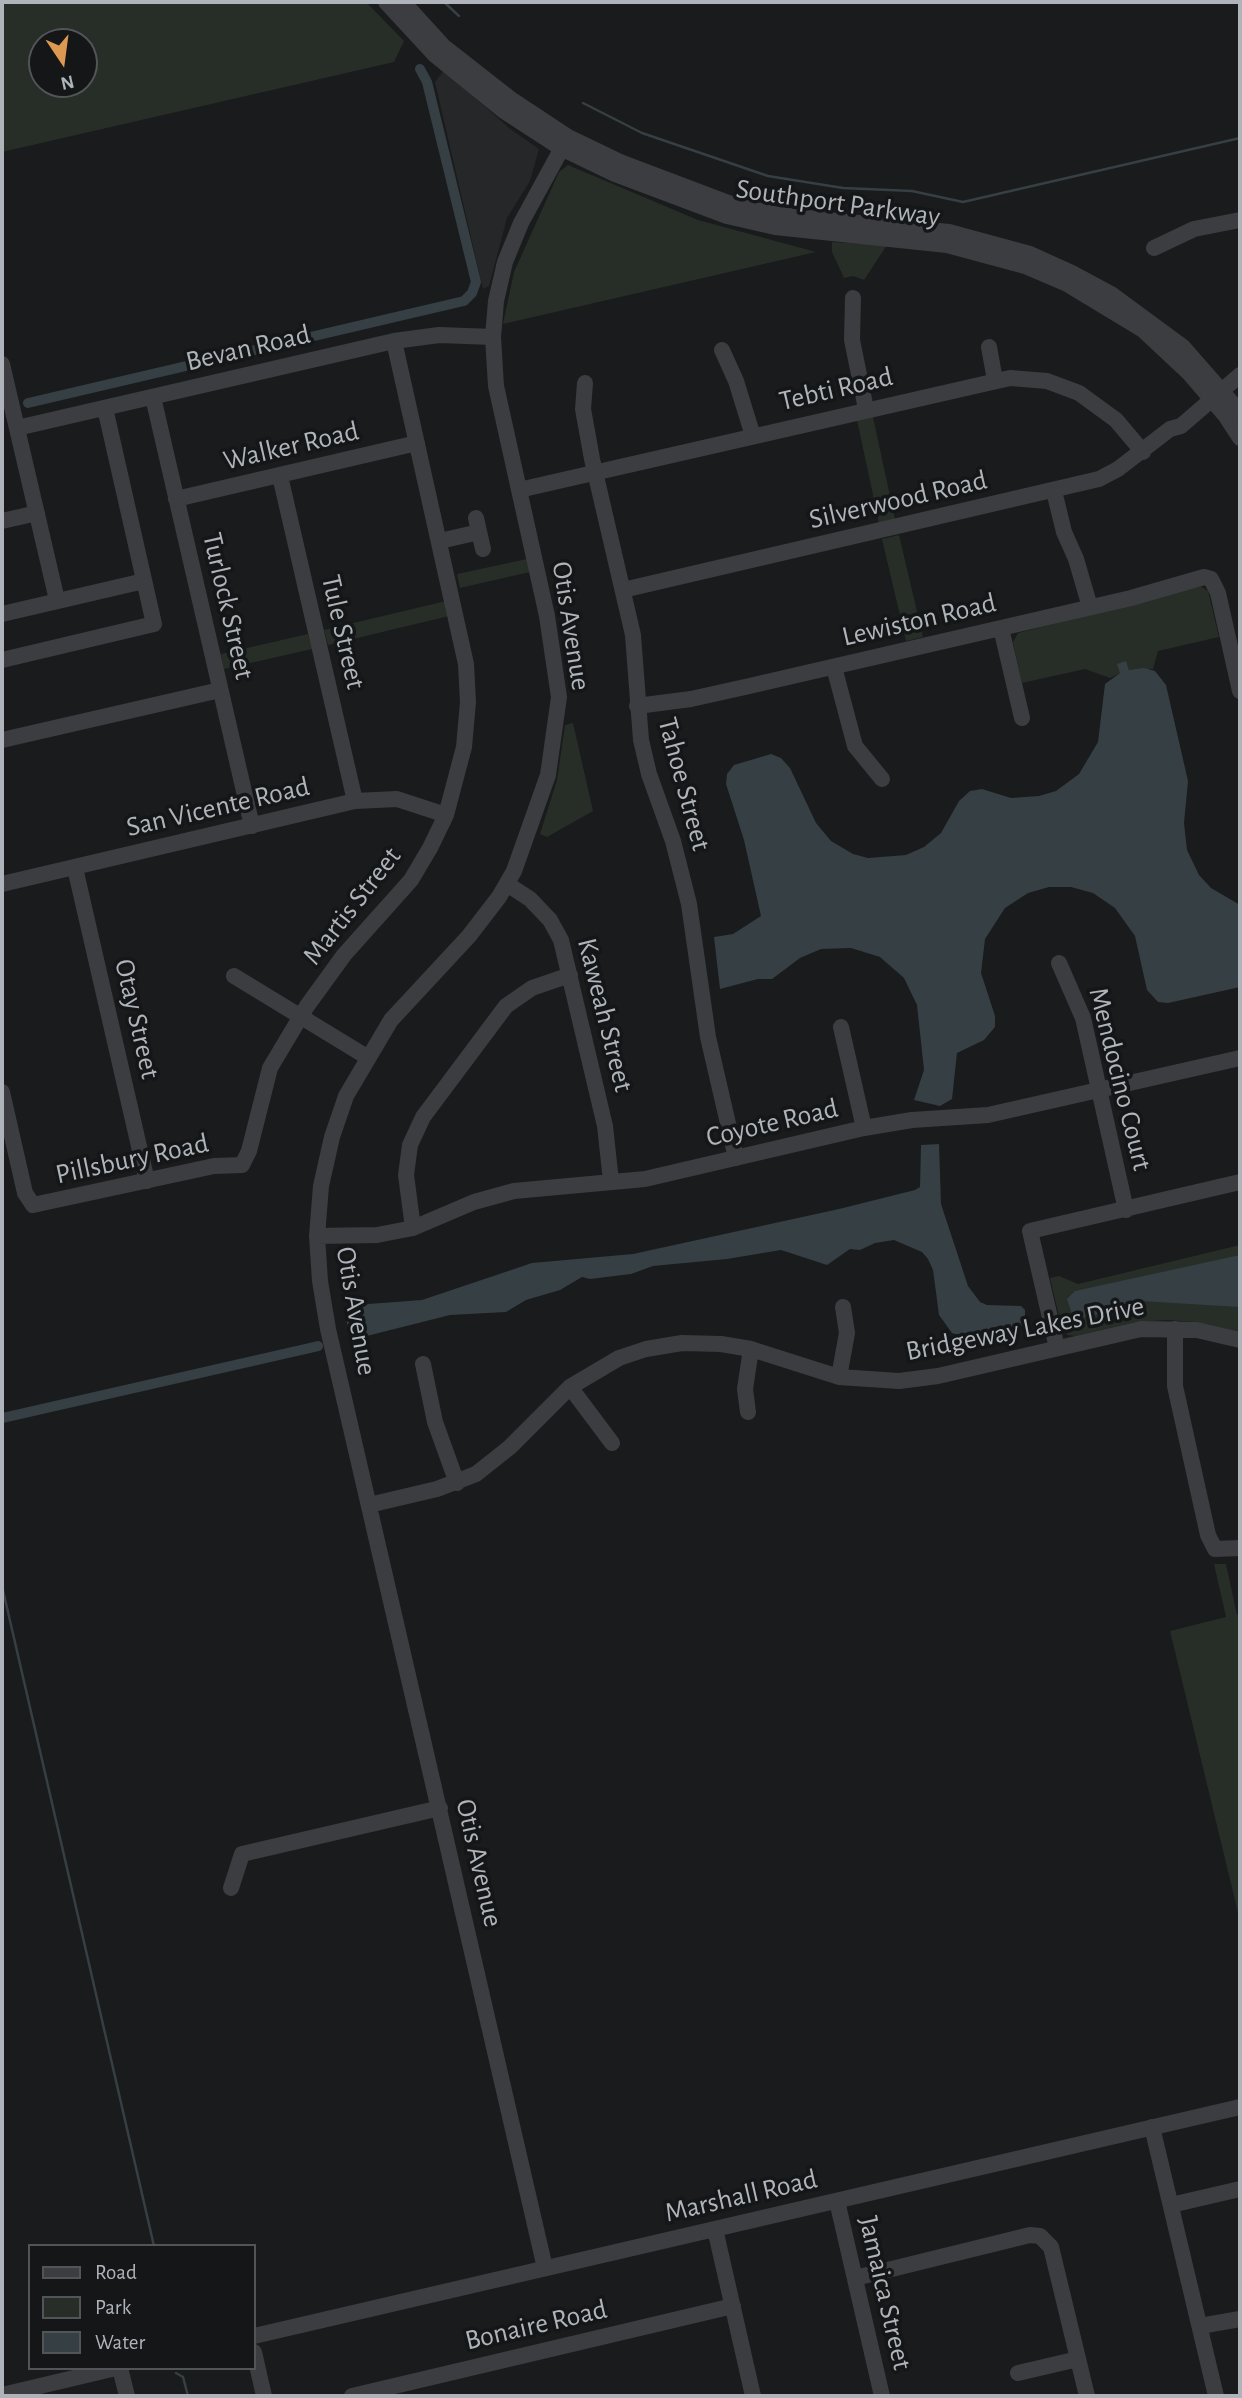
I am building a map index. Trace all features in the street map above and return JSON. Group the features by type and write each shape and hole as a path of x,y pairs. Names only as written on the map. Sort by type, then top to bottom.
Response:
{"street":[{"name":"Southport Parkway","path":"386,2 435,55 504,111 564,143 731,204 791,216 949,232 1030,254 1111,294 1183,346 1214,391 1240,438"},
{"name":"Southport Parkway","path":"402,2 443,46 564,143"},
{"name":"Otis Avenue","path":"545,2268 328,1329 320,1281 317,1236 321,1186 332,1137 346,1096 391,1020 469,936 507,884 548,775 559,697 547,617 496,386 493,337 496,301 505,262 521,223 564,143"},
{"path":"1154,248 1194,229 1240,220"},
{"path":"853,298 852,340 866,409"},
{"name":"Bevan Road","path":"17,428 394,341 439,335 493,337"},
{"name":"Martis Street","path":"242,1165 249,1151 270,1068 300,1018 344,955 411,880 446,815 464,747 468,683 459,626 394,341"},
{"path":"989,347 995,380"},
{"path":"722,350 737,381 753,436"},
{"name":"Silverwood Road","path":"1214,391 1240,363"},
{"path":"2,364 57,600"},
{"name":"Silverwood Road","path":"623,590 1099,479 1143,452 1170,429 1175,418 1240,375"},
{"name":"Tebti Road","path":"519,490 995,380 1025,378 1047,381 1079,393 1116,420 1143,452"},
{"name":"Tahoe Street","path":"585,383 583,409 633,635 637,706 649,774 673,841 689,904 708,1037 736,1158"},
{"name":"Southport Parkway","path":"1214,391 1240,412"},
{"name":"Turlock Street","path":"153,397 252,826"},
{"path":"2,660 154,624 105,408"},
{"name":"Walker Road","path":"176,499 416,443"},
{"name":"Tule Street","path":"280,476 355,801"},
{"path":"1054,491 1064,532 1090,607"},
{"path":"2,522 37,513"},
{"path":"440,541 478,525 483,549"},
{"name":"Lewiston Road","path":"637,706 691,699 834,667 1130,598 1196,577 1211,579 1218,593 1240,691"},
{"path":"2,614 144,581"},
{"path":"1001,628 1022,718"},
{"path":"834,667 855,746 882,779"},
{"path":"2,740 220,690"},
{"name":"San Vicente Road","path":"2,884 355,801 397,799 446,815"},
{"name":"Otay Street","path":"75,868 147,1181"},
{"name":"Kaweah Street","path":"507,884 530,899 550,920 561,940 605,1126 611,1181"},
{"name":"Mendocino Court","path":"1059,963 1083,1018 1126,1210"},
{"path":"413,1228 406,1175 410,1145 423,1117 506,1006 532,988 570,975"},
{"path":"234,976 367,1057"},
{"path":"841,1027 864,1128"},
{"name":"Coyote Road","path":"317,1236 377,1235 413,1228 474,1202 514,1191 645,1179 864,1128 912,1120 988,1115 1240,1058"},
{"name":"Pillsbury Road","path":"2,1092 25,1193 33,1205 214,1166 242,1165"},
{"path":"1057,1348 1030,1231 1240,1182"},
{"path":"839,1377 847,1333 843,1307"},
{"name":"Bridgeway Lakes Drive","path":"369,1505 457,1483 493,1462 570,1387 619,1358 646,1349 682,1343 751,1349 839,1377 899,1381 938,1376 1141,1329 1216,1333 1240,1340"},
{"path":"1175,1329 1175,1386 1208,1535 1215,1549 1240,1548"},
{"path":"748,1412 745,1389 751,1349"},
{"path":"423,1364 435,1422 457,1483"},
{"path":"570,1387 612,1443"},
{"path":"230,1888 242,1854 440,1808"},
{"name":"Marshall Road","path":"256,2336 1240,2107"},
{"path":"1152,2127 1216,2396"},
{"path":"1171,2205 1240,2189"},
{"name":"Jamaica Street","path":"837,2201 882,2396"},
{"path":"715,2229 753,2396"},
{"path":"855,2278 1030,2235 1040,2236 1051,2247 1087,2396"},
{"name":"Bonaire Road","path":"352,2396 733,2306"},
{"path":"1200,2326 1240,2319"},
{"path":"1018,2373 1078,2359"},
{"path":"256,2361 264,2396"},
{"path":"2,2395 109,2370"},
{"path":"119,2370 127,2396"}],"shaded area":[{"path":"444,70 509,128 539,149 530,181 507,218 489,286 483,289 435,82"}],"green space":[{"path":"2,2 366,2 404,41 394,62 2,152"},
{"path":"568,165 698,220 816,252 503,324 514,272 559,172"},
{"path":"832,242 887,245 864,280 853,276 844,278 832,252"},
{"path":"873,417 895,519 879,523 857,420"},
{"path":"899,535 923,637 906,641 882,539"},
{"path":"527,559 530,572 460,588 457,574"},
{"path":"1200,586 1208,591 1219,637 1158,651 1153,669 1129,670 1125,661 1120,673 1110,678 1085,669 1022,683 1013,642 1018,633"},
{"path":"446,601 449,616 328,645 324,630"},
{"path":"308,634 312,649 224,669 221,654"},
{"path":"573,723 593,811 547,837 540,834 557,780 565,725"},
{"path":"1240,1245 1240,1332 1196,1322 1167,1320 1135,1322 1075,1336 1068,1335 1062,1329 1050,1278 1059,1276 1078,1284"},
{"path":"1214,1564 1226,1564 1237,1615 1240,1615 1240,1921 1170,1631 1226,1617"}],"water":[{"path":"1126,661 1129,670 1144,668 1155,671 1166,685 1188,781 1184,823 1187,850 1199,875 1211,888 1240,905 1240,987 1168,1003 1158,1002 1147,990 1135,936 1115,908 1093,893 1071,887 1049,887 1028,893 1005,908 985,939 981,973 995,1016 995,1027 984,1040 957,1053 952,1099 940,1106 914,1100 924,1070 917,1005 904,978 880,957 851,948 821,949 800,958 772,979 758,979 720,989 714,937 733,934 761,916 744,840 726,784 727,774 734,765 771,754 781,758 790,768 816,823 831,841 853,854 868,858 906,855 924,847 941,833 959,801 970,791 982,789 1011,798 1039,796 1056,791 1079,774 1098,742 1105,684 1120,673 1117,664"},
{"path":"939,1144 941,1204 968,1286 980,1302 987,1305 1021,1306 1025,1310 1025,1322 1022,1326 968,1338 952,1333 939,1315 933,1270 928,1259 922,1252 894,1240 875,1243 860,1250 850,1249 827,1265 781,1250 727,1259 653,1266 631,1274 590,1279 582,1277 560,1290 526,1300 506,1312 450,1315 351,1340 345,1314 368,1304 422,1300 532,1263 633,1254 915,1190 920,1187 921,1145"},
{"path":"1240,1255 1240,1307 1141,1301 1126,1309 1080,1318 1072,1314 1067,1299 1075,1291"}],"waterway":[{"path":"444,2 459,16"},
{"path":"28,403 464,301 472,293 476,282 427,82 420,69"},
{"path":"583,103 642,133 768,176 843,188 912,191 963,202 1240,138"},
{"path":"2,1418 318,1346"},
{"path":"2,1586 154,2244"},
{"path":"176,2373 183,2377 188,2396"}]}
